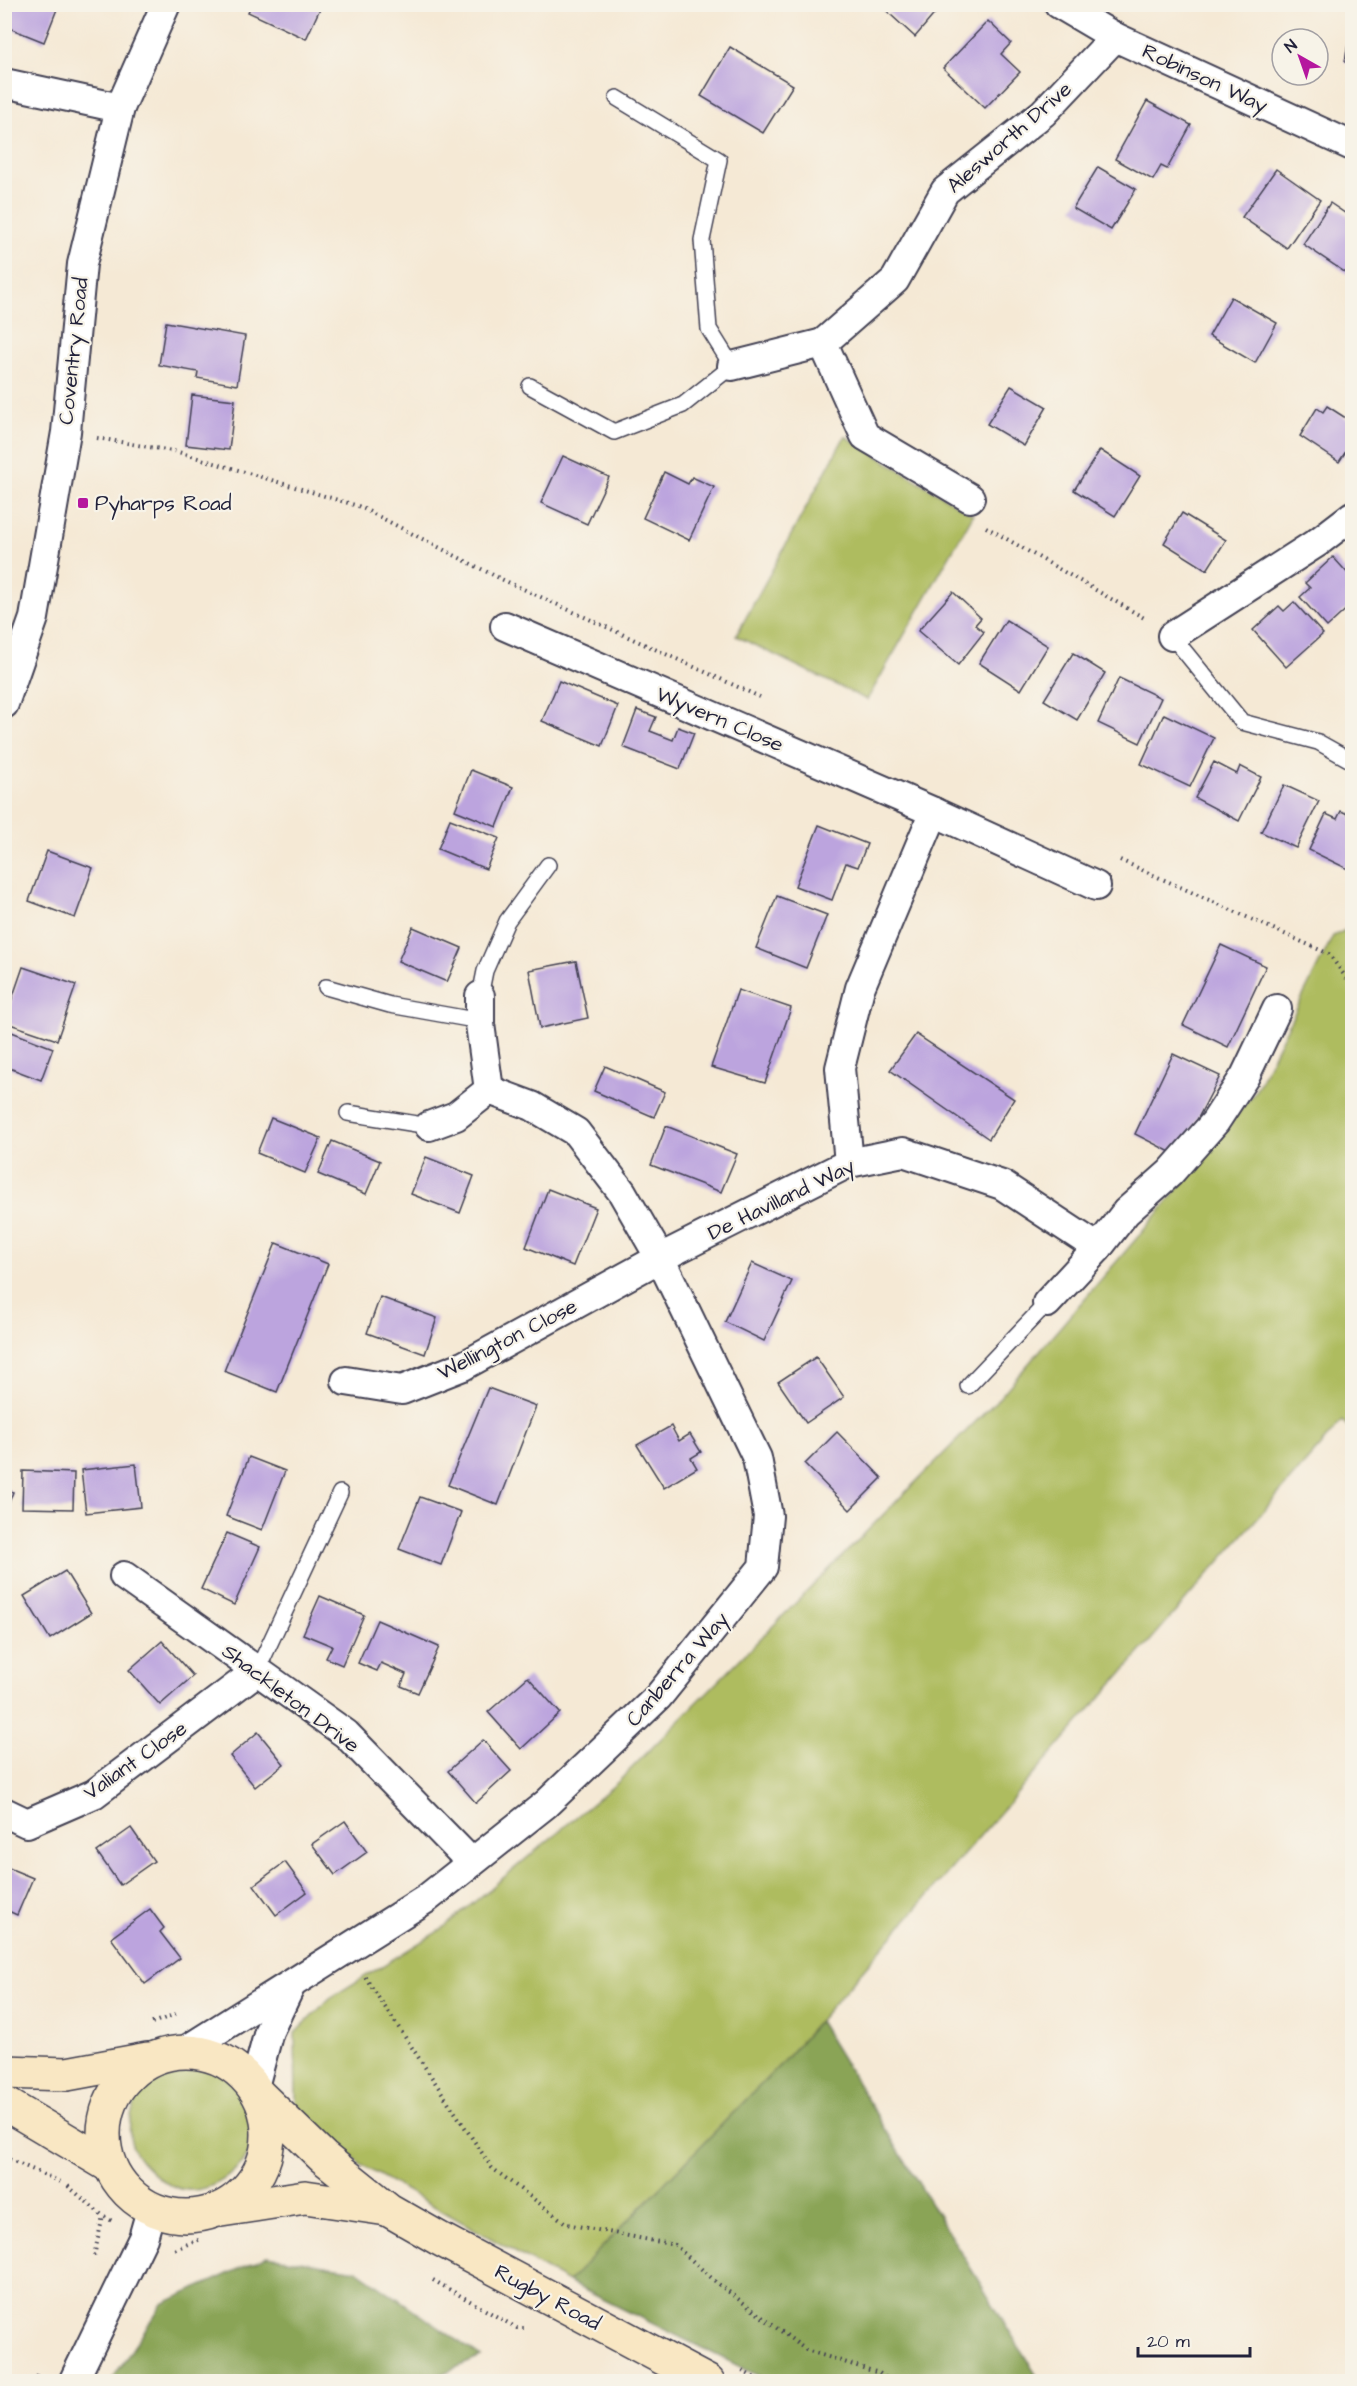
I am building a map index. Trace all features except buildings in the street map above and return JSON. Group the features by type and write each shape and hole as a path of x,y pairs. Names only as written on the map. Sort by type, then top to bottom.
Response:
{"main road":[{"path":"4,2072 67,2073 168,2055 204,2054 223,2060 241,2072 257,2091 268,2121 268,2148 259,2174 242,2196 214,2223 185,2217 147,2224 134,2199 120,2184 110,2166 103,2134 109,2103 127,2077 168,2055"},
{"name":"Rugby Road","path":"257,2091 323,2157 389,2210 708,2382"},
{"path":"4,2103 110,2166"},
{"name":"Rugby Road","path":"214,2223 305,2197 389,2210"}],"street":[{"name":"Coventry Road","path":"7,690 34,618 66,432 82,264 120,108 166,4"},
{"name":"Robinson Way","path":"1059,4 1116,37 1353,146"},
{"name":"Alesworth Drive","path":"823,343 895,280 945,191 1043,113 1116,37"},
{"path":"4,83 120,108"},
{"path":"732,366 823,343 865,436 970,498"},
{"path":"1172,636 1318,542 1353,516"},
{"name":"Wyvern Close","path":"505,626 934,812 1096,885"},
{"path":"849,1163 840,1068 860,988 934,812"},
{"path":"429,1126 456,1116 489,1090 480,1009"},
{"path":"1047,1303 1098,1248 1126,1212 1170,1173 1215,1122 1245,1076 1277,1009"},
{"name":"Canberra Way","path":"168,2055 291,1984 426,1899 546,1804 658,1697 763,1568 768,1516 757,1458 660,1258 622,1192 576,1132 532,1106 489,1090"},
{"name":"De Havilland Way","path":"660,1258 849,1163 903,1152 1002,1185 1098,1248"},
{"name":"Wellington Close","path":"346,1381 402,1390 463,1366 660,1258"},
{"name":"Shackleton Drive","path":"124,1576 346,1734 471,1862"},
{"name":"Valiant Close","path":"4,1812 27,1823 94,1794 257,1671"},
{"path":"257,2091 269,2031 291,1984"},
{"path":"73,2382 147,2224"}],"lane":[{"path":"530,386 614,432 683,405 732,366 709,329 702,240 719,160 617,98"},
{"path":"1172,636 1242,722 1317,742 1353,760"},
{"path":"326,987 390,1005 480,1009 485,971 507,921 548,866"},
{"path":"348,1113 429,1126"},
{"path":"968,1386 1047,1303"},
{"path":"257,1671 340,1493"}],"path":[{"path":"970,498 983,525 1172,636"},
{"path":"346,1950 492,2168 567,2224 675,2245 717,2283 806,2350 879,2373 892,2382"},
{"path":"4,2157 65,2184 103,2216"},
{"path":"147,2224 173,2250 214,2223"},
{"path":"429,2277 517,2328 528,2328"}],"green space":[{"path":"845,436 973,515 867,700 736,636"},
{"path":"1352,927 1352,1430 1342,1421 780,2065 568,2282 361,2165 296,2105 295,2033 330,1998 442,1929 618,1782 999,1398 1161,1210 1255,1092 1333,936"},
{"path":"819,2021 1040,2381 769,2381 568,2282 780,2065"},
{"path":"187,2061 222,2071 240,2085 251,2105 255,2130 255,2137 243,2161 222,2180 197,2190 170,2185 152,2172 135,2151 130,2128 135,2103 148,2082 163,2069"},
{"path":"267,2256 357,2270 481,2357 425,2381 111,2381 162,2304"}],"place":[{"name":"Pyharps Road","path":"83,503"}]}
